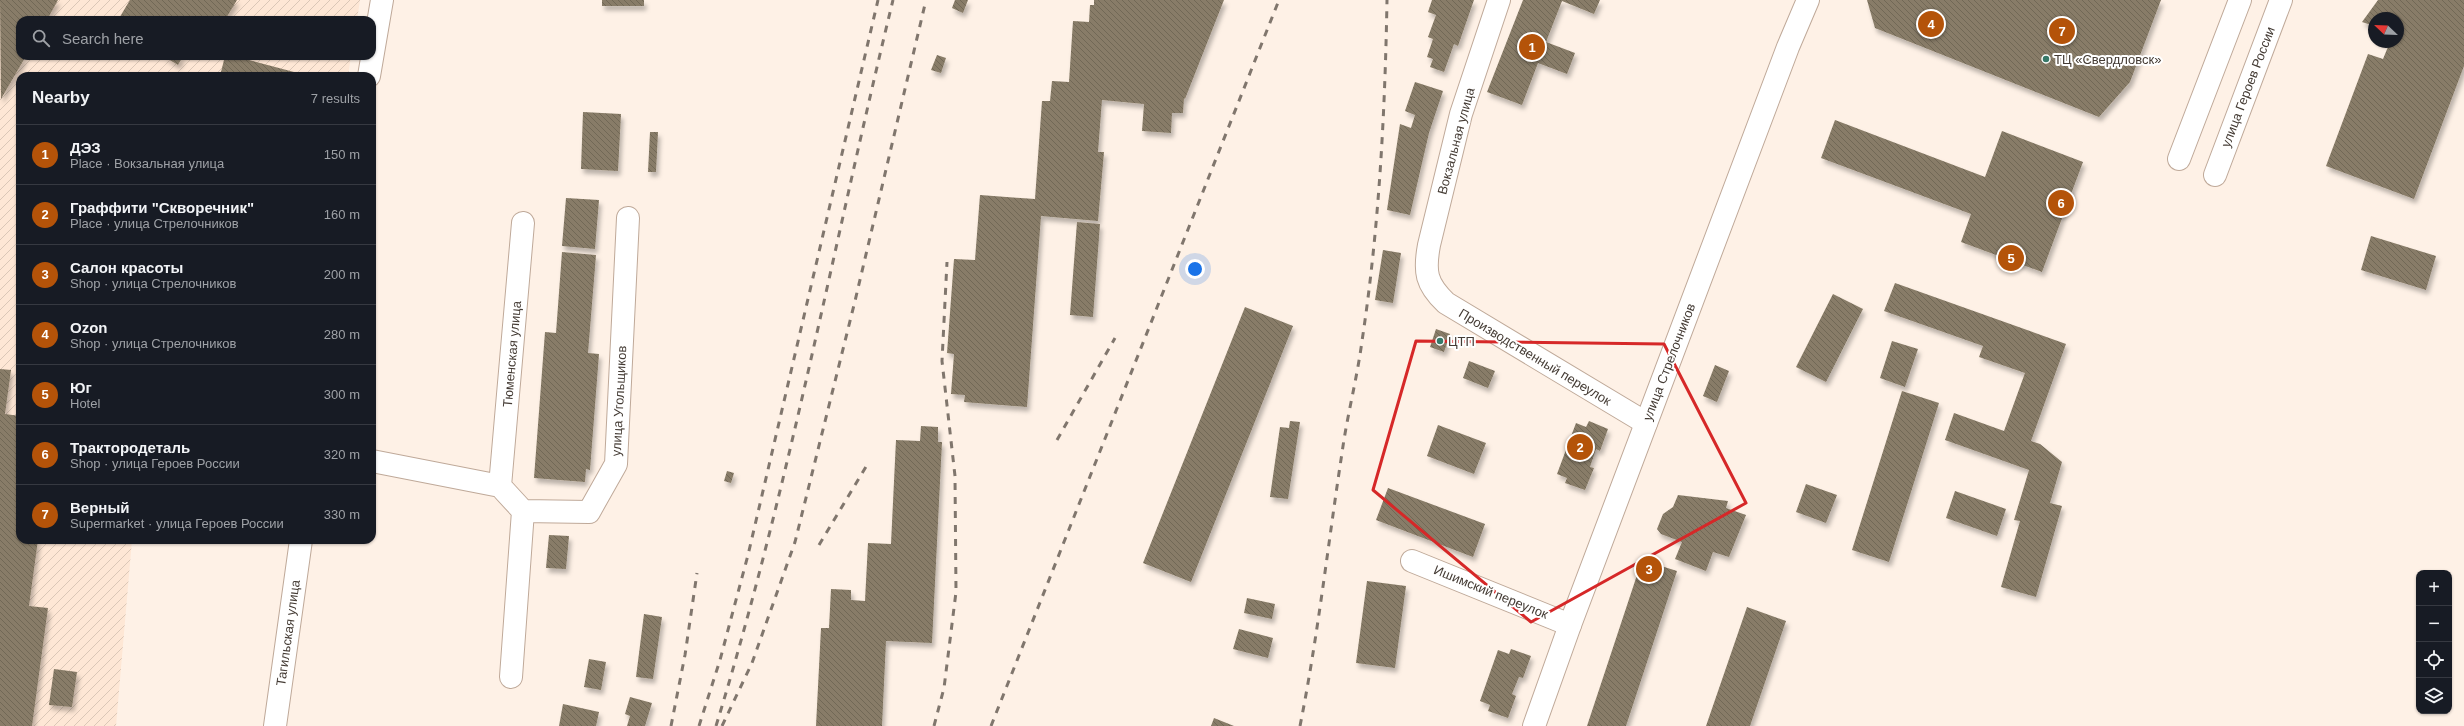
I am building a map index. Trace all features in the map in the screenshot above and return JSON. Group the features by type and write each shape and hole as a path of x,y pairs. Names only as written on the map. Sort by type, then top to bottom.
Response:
{"street":[{"path":"376,35 382,0"},
{"name":"Вокзальная улица","path":"1430,285 1426,268 1429,245 1461,114 1498,0"},
{"path":"2178,159 2240,0"},
{"name":"улица Героев России","path":"2215,175 2281,0"},
{"name":"улица Стрелочников","path":"1534,726 1570,625 1801,5"},
{"path":"370,72 372,60"},
{"name":"улица Угольщиков","path":"523,511 589,512 616,464 628,218"},
{"name":"Тюменская улица","path":"500,486 523,223"},
{"name":"Производственный переулок","path":"1430,285 1446,303 1646,423"},
{"path":"376,462 500,486 523,511 511,677"},
{"name":"Тагильская улица","path":"275,726 300,544"},
{"name":"Ишимский переулок","path":"1412,561 1570,625"}],"highlighted area":[{"path":"1416,341 1664,344 1746,503 1531,622 1373,490"}],"shaded area":[{"path":"0,0 360,0 358,16 16,16 16,60 350,60 349,72 16,72 16,544 132,544 116,726 0,726"}],"building":[{"path":"0,0 58,0 49,16 16,16 16,60 24,60 1,99"},
{"path":"130,0 237,0 227,16 120,16"},
{"path":"602,0 644,0 644,6 602,6"},
{"path":"955,0 968,0 963,13 952,8"},
{"path":"1094,0 1224,0 1185,99 1184,98 1183,113 1172,113 1171,133 1142,131 1144,104 1102,100 1098,152 1104,152 1098,221 1041,216 1027,407 964,402 965,395 951,394 954,354 947,353 954,259 975,260 980,195 1035,199 1042,101 1050,101 1052,81 1069,82 1073,21 1089,22 1090,5 1094,5"},
{"path":"1432,0 1474,0 1458,46 1454,44 1444,72 1430,67 1433,59 1427,57 1433,39 1428,37 1436,15 1428,12"},
{"path":"1523,0 1600,0 1594,14 1562,1 1546,42 1575,53 1567,74 1538,63 1522,105 1487,92"},
{"name":"ТЦ «Свердловск»","path":"1867,0 2161,0 2130,82 2099,117 1875,28"},
{"path":"2378,0 2464,0 2464,66 2414,199 2326,166 2368,54 2383,59 2388,48 2404,48 2404,12 2369,12"},
{"path":"2368,14 2368,24 2362,22"},
{"path":"937,55 946,58 941,73 931,70"},
{"path":"170,60 181,60 178,65"},
{"path":"224,60 249,60 294,72 221,72"},
{"path":"1415,82 1443,91 1429,133 1410,215 1387,210 1400,124 1411,128 1415,115 1405,111"},
{"path":"583,112 621,114 618,171 581,169"},
{"path":"1835,120 1985,177 2002,131 2083,162 2042,272 1961,242 1971,214 1821,158"},
{"path":"650,132 658,132 656,172 648,172"},
{"path":"566,198 599,200 595,249 562,246"},
{"path":"1077,222 1100,224 1093,317 1070,315"},
{"path":"2371,236 2436,256 2426,290 2361,270"},
{"path":"1383,250 1401,253 1393,303 1375,300"},
{"path":"562,252 596,255 588,353 599,354 590,470 586,469 585,482 534,478 545,332 556,333"},
{"path":"1895,283 2066,344 2031,441 2040,444 2062,462 2050,503 2062,506 2036,597 2001,587 2020,521 2014,520 2029,470 1945,440 1954,413 2004,431 2025,373 1979,357 1983,346 1884,311"},
{"path":"1833,294 1863,309 1826,382 1796,367"},
{"path":"1245,307 1293,326 1191,582 1143,563"},
{"name":"ЦТП","path":"1436,329 1450,334 1444,352 1430,347"},
{"path":"1892,341 1918,349 1905,387 1880,378"},
{"path":"1469,361 1495,371 1488,388 1463,378"},
{"path":"1715,365 1729,371 1717,402 1703,396"},
{"path":"0,369 11,370 5,414 16,415 16,544 37,544 29,606 48,608 32,726 0,726"},
{"path":"1902,391 1939,403 1889,562 1852,550"},
{"path":"1290,421 1300,422 1288,499 1270,497 1280,427 1289,428"},
{"path":"1589,421 1608,429 1600,451 1596,449 1590,467 1594,468 1585,490 1565,483 1567,478 1557,474 1576,423 1586,427"},
{"path":"1438,425 1486,443 1474,474 1427,456"},
{"path":"921,426 938,427 938,442 942,442 932,643 886,641 882,726 816,726 821,628 829,628 831,589 851,590 851,600 865,601 868,543 891,544 896,440 920,441"},
{"path":"727,471 734,473 731,483 724,481"},
{"path":"1806,484 1837,495 1826,523 1796,512"},
{"path":"1388,488 1485,524 1473,557 1376,520"},
{"path":"1955,491 2006,509 1997,536 1946,518"},
{"path":"1678,495 1728,501 1726,508 1746,515 1729,557 1713,552 1706,571 1675,559 1682,542 1661,534 1657,529 1663,514 1673,507"},
{"path":"549,535 569,536 566,569 546,568"},
{"path":"1642,560 1677,571 1626,726 1587,726"},
{"path":"1367,581 1406,586 1395,668 1356,663"},
{"path":"1247,598 1275,604 1272,619 1244,613"},
{"path":"1747,607 1786,621 1750,726 1706,726"},
{"path":"644,614 662,617 653,679 636,677"},
{"path":"1239,629 1273,638 1268,658 1233,649"},
{"path":"1511,649 1531,656 1523,678 1519,677 1512,694 1516,696 1508,718 1488,711 1490,705 1480,701 1498,650 1509,654"},
{"path":"589,659 606,662 601,690 584,687"},
{"path":"54,669 77,672 72,707 49,705"},
{"path":"630,697 652,703 645,726 627,726 630,716 625,714"},
{"path":"563,704 599,712 596,726 559,726"},
{"path":"1214,718 1234,726 1211,726"}],"railway":[{"path":"699,726 720,660 748,555 878,0"},
{"path":"716,726 742,636 789,456 871,91 893,0"},
{"path":"722,726 752,663 795,542 855,301 926,0"},
{"path":"991,726 1279,0"},
{"path":"1300,726 1318,624 1344,439 1360,355 1368,299 1377,214 1383,128 1387,0"},
{"path":"934,726 944,688 956,592 955,476 942,361 947,262"},
{"path":"1057,440 1115,338"},
{"path":"819,545 867,465"},
{"path":"671,726 685,655 697,573"}],"place":[{"name":"Ozon","path":"1931,24"},
{"name":"Верный","path":"2062,31"},
{"name":"ДЭЗ","path":"1532,47"},
{"name":"ТЦ «Свердловск»","path":"2046,59"},
{"name":"Трактородеталь","path":"2061,203"},
{"name":"Юг","path":"2011,258"},
{"name":"ЦТП","path":"1440,341"},
{"name":"Граффити \"Скворечник\"","path":"1580,447"},
{"name":"Салон красоты","path":"1649,569"}]}
